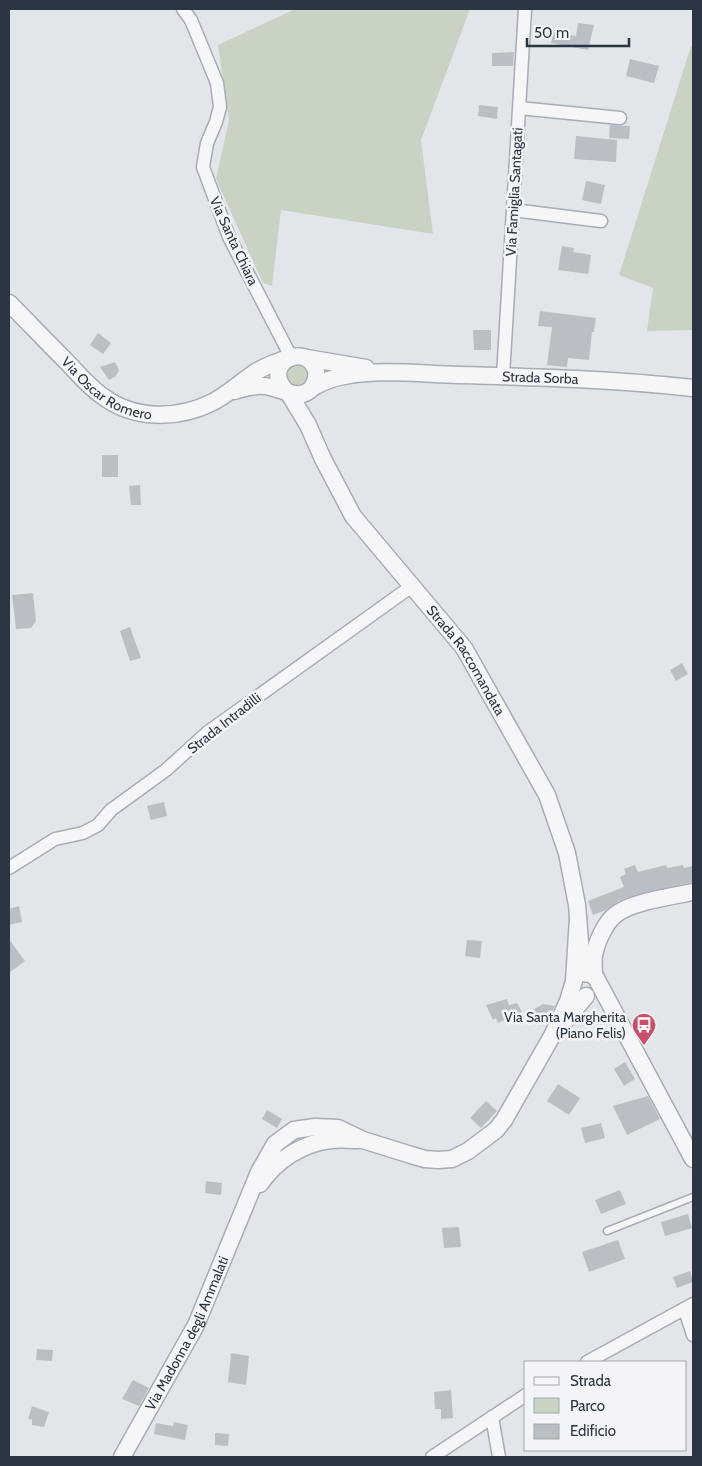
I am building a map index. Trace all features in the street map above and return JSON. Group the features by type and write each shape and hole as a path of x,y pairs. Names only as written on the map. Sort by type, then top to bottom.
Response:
{"street":[{"name":"Via Santa Chiara","path":"183,9 191,20 217,83 220,107 207,142 203,167 229,237 295,358"},
{"name":"Via Famiglia Santagati","path":"503,376 525,9"},
{"path":"519,108 620,118"},
{"path":"513,210 601,222"},
{"name":"Via Oscar Romero","path":"9,303 99,394 121,408 149,415 169,415 194,409 212,402 227,393"},
{"path":"227,393 254,373 272,363 295,358 356,366 388,373"},
{"path":"295,358 312,362 315,368 316,382 310,390 306,403 308,425 278,380 278,373 284,362 295,358"},
{"path":"227,393 262,386 298,395 324,381 344,376 388,373"},
{"name":"Strada Sorba","path":"388,373 503,376 693,388"},
{"name":"Strada Raccomandata","path":"308,425 323,459 353,516 464,648 547,794 567,853 578,918"},
{"name":"Strada Intradilli","path":"9,868 55,840 82,833 98,825 111,810 166,770 208,732 412,586"},
{"path":"552,1036 587,996 595,991 597,982 594,976 594,957 596,949 606,926 615,915 626,908 642,903 693,892"},
{"path":"578,918 581,954 584,963 594,976 693,1159"},
{"path":"578,918 574,982 576,991 582,996 603,1001 613,1012"},
{"path":"552,1036 579,974 583,972 594,976"},
{"name":"Via Madonna degli Ammalati","path":"122,1457 196,1325 259,1172 275,1144 294,1130 315,1127 338,1128 363,1140 425,1159 452,1159 468,1151 496,1130 504,1120 552,1036"},
{"path":"590,1361 689,1307 693,1335"},
{"path":"432,1457 524,1396"},
{"path":"492,1417 499,1457"}],"lane":[{"path":"607,1231 693,1197"}],"green space":[{"path":"295,9 470,9 421,140 433,234 281,210 272,286 263,283 216,179 229,120 218,45"},
{"path":"691,46 693,46 693,330 647,331 653,288 619,275"},
{"path":"298,365 306,368 309,376 306,384 298,387 290,384 287,376 290,368"}],"building":[{"path":"578,23 594,25 588,50 551,43 553,32 576,36"},
{"path":"514,52 513,66 492,66 492,53"},
{"path":"630,59 659,66 654,83 626,76"},
{"path":"479,105 498,107 497,119 478,116"},
{"path":"610,125 630,126 629,139 609,138"},
{"path":"576,136 617,140 616,162 574,159"},
{"path":"586,181 605,185 601,204 582,200"},
{"path":"562,246 574,248 573,252 591,255 588,274 558,270"},
{"path":"540,311 596,318 594,332 592,332 589,360 568,358 567,367 547,365 552,327 538,326"},
{"path":"473,330 491,330 491,350 474,350"},
{"path":"98,333 111,343 103,354 90,345"},
{"path":"115,362 119,370 116,376 109,380 100,367"},
{"path":"102,455 118,455 118,477 102,477"},
{"path":"140,485 141,505 131,505 129,486"},
{"path":"33,593 36,621 31,628 16,629 12,595"},
{"path":"130,627 141,658 130,661 120,631"},
{"path":"682,663 688,674 676,681 670,670"},
{"path":"164,802 167,816 151,820 147,806"},
{"path":"635,865 638,872 666,865 667,868 683,865 684,868 693,866 693,882 638,894 618,901 606,910 593,915 588,901 624,887 620,877 626,874 624,869"},
{"path":"19,906 22,922 9,925 9,909"},
{"path":"9,939 25,961 9,973"},
{"path":"467,940 482,941 480,958 465,956"},
{"path":"507,999 509,1005 517,1003 522,1012 498,1023 496,1018 493,1020 486,1005"},
{"path":"543,1004 555,1006 545,1023 528,1013"},
{"path":"625,1062 635,1079 624,1086 614,1069"},
{"path":"558,1084 580,1098 569,1115 547,1101"},
{"path":"648,1096 660,1119 627,1135 613,1106"},
{"path":"486,1101 497,1111 481,1128 470,1118"},
{"path":"267,1110 282,1119 277,1128 262,1119"},
{"path":"601,1123 605,1138 585,1143 581,1128"},
{"path":"206,1181 222,1183 221,1195 205,1193"},
{"path":"620,1190 626,1204 601,1214 595,1200"},
{"path":"688,1214 692,1228 665,1236 661,1222"},
{"path":"459,1227 461,1247 444,1248 442,1228"},
{"path":"618,1240 625,1259 589,1272 582,1252"},
{"path":"690,1271 693,1282 677,1288 673,1277"},
{"path":"37,1349 53,1350 52,1361 36,1360"},
{"path":"231,1353 249,1356 246,1385 228,1382"},
{"path":"133,1380 149,1388 139,1406 122,1399"},
{"path":"451,1390 453,1418 441,1419 441,1409 435,1409 434,1392"},
{"path":"32,1406 49,1412 44,1427 32,1425 32,1420 28,1419"},
{"path":"174,1422 188,1425 185,1440 154,1434 156,1423 173,1426"},
{"path":"215,1433 229,1434 228,1446 215,1445"}],"place":[{"name":"Via Santa Margherita (Piano Felis)","path":"644,1046"}]}
